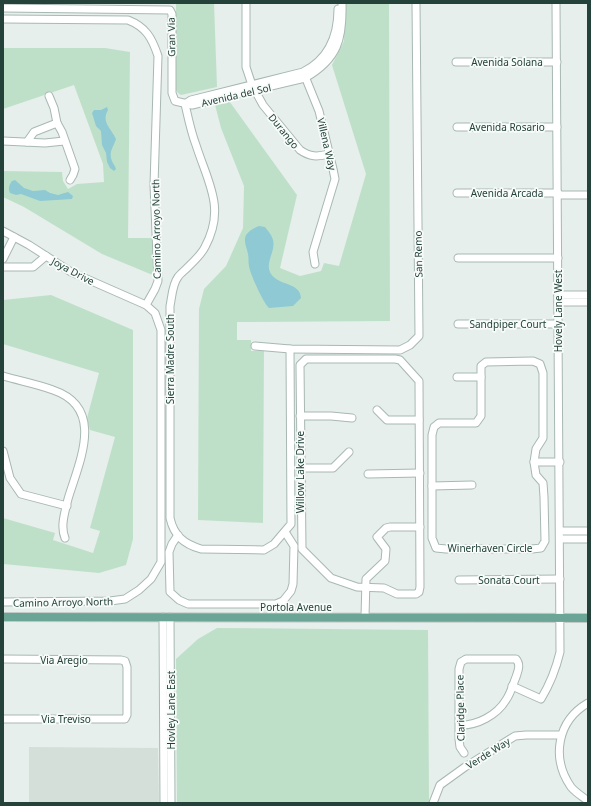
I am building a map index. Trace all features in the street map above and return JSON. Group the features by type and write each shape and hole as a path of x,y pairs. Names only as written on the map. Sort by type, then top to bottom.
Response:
{"main road":[{"name":"Portola Avenue","path":"3,617 588,618"}],"street":[{"path":"246,3 246,68 253,88"},
{"name":"Avenida del Sol","path":"304,75 322,58 331,46 336,33 338,3"},
{"name":"Avenida del Sol","path":"185,104 191,100 313,74 328,61 337,47 343,25 342,3"},
{"name":"San Remo","path":"255,346 290,349 400,350 410,345 419,336 416,3"},
{"name":"Hovely Lane West","path":"512,686 541,699 549,686 558,663 560,652 556,3"},
{"name":"Gran Via","path":"3,8 147,7 170,10 172,14 172,93 175,101 185,104"},
{"name":"Camino Arroyo North","path":"3,19 128,20 136,23 154,42 158,56 154,185 158,281 146,305 155,313 161,330 161,562 151,579 139,590 125,599 118,601 3,602"},
{"name":"Avenida Solana","path":"456,62 557,62"},
{"name":"Villena Way","path":"304,75 319,111 335,179 313,252 315,264"},
{"name":"Durango","path":"253,88 263,105 300,150 307,156 317,157 329,154"},
{"path":"49,96 54,108 57,123 62,132 75,169 70,180"},
{"name":"Sierra Madre South","path":"185,104 195,144 214,197 216,209 215,220 204,249 188,268 178,277 173,290 170,306 170,518 173,528 178,535 192,546 201,549 264,550 269,548 285,532"},
{"path":"27,142 34,132 57,123"},
{"name":"Avenida Rosario","path":"457,127 557,127"},
{"path":"3,141 46,143 64,141"},
{"name":"Avenida Arcada","path":"457,193 588,195"},
{"name":"Joya Drive","path":"3,231 71,272 146,305"},
{"path":"3,259 14,237"},
{"path":"3,268 33,267 46,256"},
{"path":"458,258 558,258"},
{"path":"558,299 588,295"},
{"path":"558,299 588,302"},
{"name":"Sandpiper Court","path":"458,324 559,324"},
{"path":"178,535 172,544 170,552 170,592 179,600 188,604 276,604 283,601 291,591 293,584 294,546 285,532 292,524 290,349"},
{"name":"Willow Lake Drive","path":"306,359 400,360 419,381 419,420 419,592 409,595 397,594 384,588 357,587 331,578 302,549 300,365 306,359"},
{"path":"472,485 432,486 432,434 434,427 439,423 476,423 481,416 481,366 486,362 533,361 540,364 543,373 543,438 536,450 534,462 560,462"},
{"path":"3,376 55,390 76,405 83,416 86,429 85,442 66,506 62,526 65,538"},
{"path":"457,377 481,377"},
{"path":"377,410 387,420 419,420"},
{"path":"300,416 352,418"},
{"path":"3,451 10,478 21,494 66,506"},
{"path":"300,468 332,468 349,452"},
{"name":"Winerhaven Circle","path":"432,486 432,538 436,548 541,548 545,541 543,483 536,475 534,462"},
{"path":"368,474 420,473"},
{"path":"365,617 366,579 385,561 386,549 377,537 386,528 390,527 420,527"},
{"path":"560,535 588,531"},
{"path":"560,535 588,539"},
{"name":"Sonata Court","path":"459,580 560,579"},
{"name":"Hovley Lane East","path":"164,803 163,752 167,617"},
{"name":"Hovley Lane East","path":"167,617 171,803"},
{"name":"Claridge Place","path":"464,753 460,747 459,725 459,669 461,662 466,659 513,658 518,662 519,668 512,686"},
{"name":"Via Aregio","path":"3,659 126,661 127,715"},
{"path":"459,725 473,725 488,717 504,704 508,698 512,686"},
{"path":"588,703 579,709 567,721 561,735 559,753 562,770 572,788 588,800"},
{"name":"Via Treviso","path":"3,719 120,719 127,715"},
{"name":"Verde Way","path":"433,803 440,785 465,767 515,736 526,734 561,735"},
{"path":"163,752 168,754 171,788"}],"shaded area":[{"path":"29,747 158,748 159,803 29,803"}],"green space":[{"path":"176,3 214,3 217,87 181,95 176,90"},
{"path":"344,3 389,3 390,321 237,322 237,340 251,340 251,351 264,351 263,523 198,520 199,309 204,289 226,266 243,228 244,186 221,128 214,101 227,98 297,195 280,268 300,276 321,271 324,263 339,266 366,174 332,65 344,41"},
{"path":"3,48 105,48 130,52 128,238 153,238 155,276 102,254 24,207 3,197 3,171 62,172 63,181 68,189 77,184 104,182 103,164 74,85 3,109"},
{"path":"51,295 133,330 133,539 126,565 99,573 3,564 3,518 55,533 53,540 93,553 100,531 90,528 115,437 90,430 87,418 99,373 3,344 3,300"},
{"path":"217,628 428,630 429,803 177,803 176,659 198,639"}],"water":[{"path":"107,107 106,122 116,139 111,155 116,169 114,171 110,168 107,162 106,153 102,145 101,131 96,126 92,113 94,110 101,110"},
{"path":"15,180 24,188 33,191 45,190 58,195 68,192 73,196 72,199 40,201 21,194 16,195 10,193 9,190 11,182"},
{"path":"259,226 265,227 273,240 273,249 269,262 269,270 271,274 279,281 297,289 300,293 301,298 293,306 269,308 254,282 249,266 245,240 246,235 249,232"}]}
